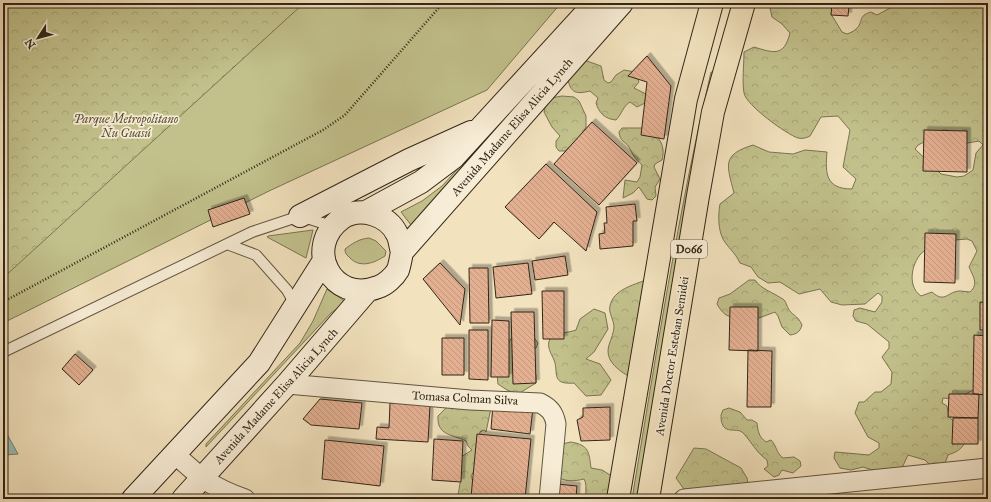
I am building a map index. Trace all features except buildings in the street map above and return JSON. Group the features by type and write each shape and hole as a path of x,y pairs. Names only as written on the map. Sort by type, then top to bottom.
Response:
{"highway":[{"name":"Avenida Doctor Esteban Semidei","path":"648,499 696,204 713,112 744,3"},
{"name":"D066","path":"618,499 683,114 708,6"}],"main road":[{"name":"Avenida Madame Elisa Alicia Lynch","path":"595,3 453,158 421,182 366,212 348,215 332,226 323,242 324,262 332,278 348,289 367,291 385,285 397,270 402,252 622,3"},
{"path":"300,216 410,160 482,127"},
{"path":"366,212 384,219 397,234 402,252"},
{"path":"133,499 259,363 324,262"},
{"name":"Avenida Madame Elisa Alicia Lynch","path":"183,499 288,384 367,291"}],"street":[{"name":"Tomasa Colman Silva","path":"288,384 470,400 540,403 549,407 554,415 556,424 549,499"},
{"path":"175,454 201,479 225,492 245,499"},
{"path":"684,499 988,468"}],"lane":[{"path":"3,352 252,232 300,216 332,226"},
{"path":"226,244 256,255 287,290 296,306"}],"path":[{"path":"3,302 323,130 345,115 443,3"}],"green space":[{"name":"Parque Metropolitano Ñu Guasú","path":"3,3 561,3 487,90 269,191 3,323"},
{"path":"3,3 304,3 3,278"},
{"path":"609,3 411,225 401,212 422,201 442,186"},
{"path":"769,3 834,3 831,14 842,32 847,34 860,24 864,15 871,12 877,15 892,7 895,3 988,3 988,299 985,309 988,318 988,331 985,341 983,385 956,399 943,398 942,403 947,406 951,419 963,425 966,436 964,444 961,448 958,451 948,455 944,466 934,469 925,460 908,455 901,470 891,476 863,467 851,470 840,468 834,458 835,452 869,455 879,448 879,443 868,437 855,413 859,402 864,402 875,392 881,392 891,384 892,372 882,357 889,348 889,342 867,324 856,321 853,316 854,310 860,308 875,312 882,302 882,296 878,293 865,304 842,305 831,302 820,289 799,294 780,282 768,283 758,277 751,267 740,263 721,235 719,222 720,204 734,193 728,168 729,162 731,157 743,149 753,145 769,152 793,154 805,150 827,152 826,167 829,179 832,183 843,188 852,189 856,179 843,167 850,130 838,116 821,117 810,136 798,138 767,118 746,98 743,83 744,52 754,47 773,52 781,50 788,41 790,33 782,24 772,17","holes":["979,141 983,145 976,153 973,170 964,176 957,177 941,174 915,149 918,145 924,142 962,144","967,239 972,241 977,251 969,267 975,283 973,289 970,292 960,291 943,297 940,297 932,292 921,296 916,292 913,286 912,273 916,260 920,255 924,251 935,253 955,240"]},
{"path":"584,60 601,66 604,80 608,83 624,70 635,72 639,82 634,88 646,94 645,103 637,107 630,102 616,120 606,117 597,107 596,103 598,98 590,91 580,93 571,89 567,75"},
{"path":"711,72 715,73 699,139 637,499 632,499 678,231"},
{"path":"562,96 574,97 579,101 586,116 586,127 581,137 565,151 559,151 556,147 556,141 560,136 552,127 544,112 546,104 549,100"},
{"path":"622,128 649,128 661,142 663,150 662,160 655,164 654,167 660,179 655,187 656,196 652,200 647,199 639,187 633,193 623,198 625,180 637,182 640,177 642,165 634,157 629,147 620,138 619,132"},
{"path":"313,230 306,258 267,237 268,236"},
{"path":"369,238 376,241 386,251 385,256 372,263 362,264 353,261 346,254 345,249 353,243"},
{"path":"646,280 633,379 618,369 611,361 609,356 609,345 614,327 610,308 612,300 619,292"},
{"path":"749,280 755,280 763,288 786,302 789,310 799,319 802,325 798,332 790,335 782,327 775,312 759,318 753,314 732,317 724,314 717,304 719,298 730,294"},
{"path":"327,289 346,302 331,313 206,447 206,444 300,343 313,321"},
{"path":"594,309 605,313 608,329 594,352 586,359 600,364 611,380 601,395 586,396 574,383 566,383 558,380 554,360 549,350 549,342 555,335 576,330 580,319"},
{"path":"533,336 538,343 536,348 531,351 530,368 536,375 536,383 518,394 507,390 498,384 497,377 503,354 512,337"},
{"path":"448,406 483,410 491,408 486,432 484,430 480,432 474,471 471,476 476,490 474,499 457,499 461,457 472,450 466,441 446,433 440,427 438,423 438,416"},
{"path":"729,408 740,412 747,420 752,420 757,423 759,434 766,442 771,440 783,458 794,457 800,461 801,466 793,473 782,470 779,475 774,477 764,469 768,466 767,460 757,451 744,434 739,431 726,429 723,426 721,415 723,410"},
{"path":"571,442 585,447 589,454 591,468 602,470 615,478 618,499 587,499 586,484 584,479 571,481 560,478 551,473 543,463 544,454 562,444"},
{"path":"694,448 706,449 741,468 747,478 749,489 686,492 676,478"},
{"path":"812,490 820,495 838,493 846,499 795,499 794,497 796,491"}],"water":[{"path":"3,427 18,454 5,455 3,450"}]}
